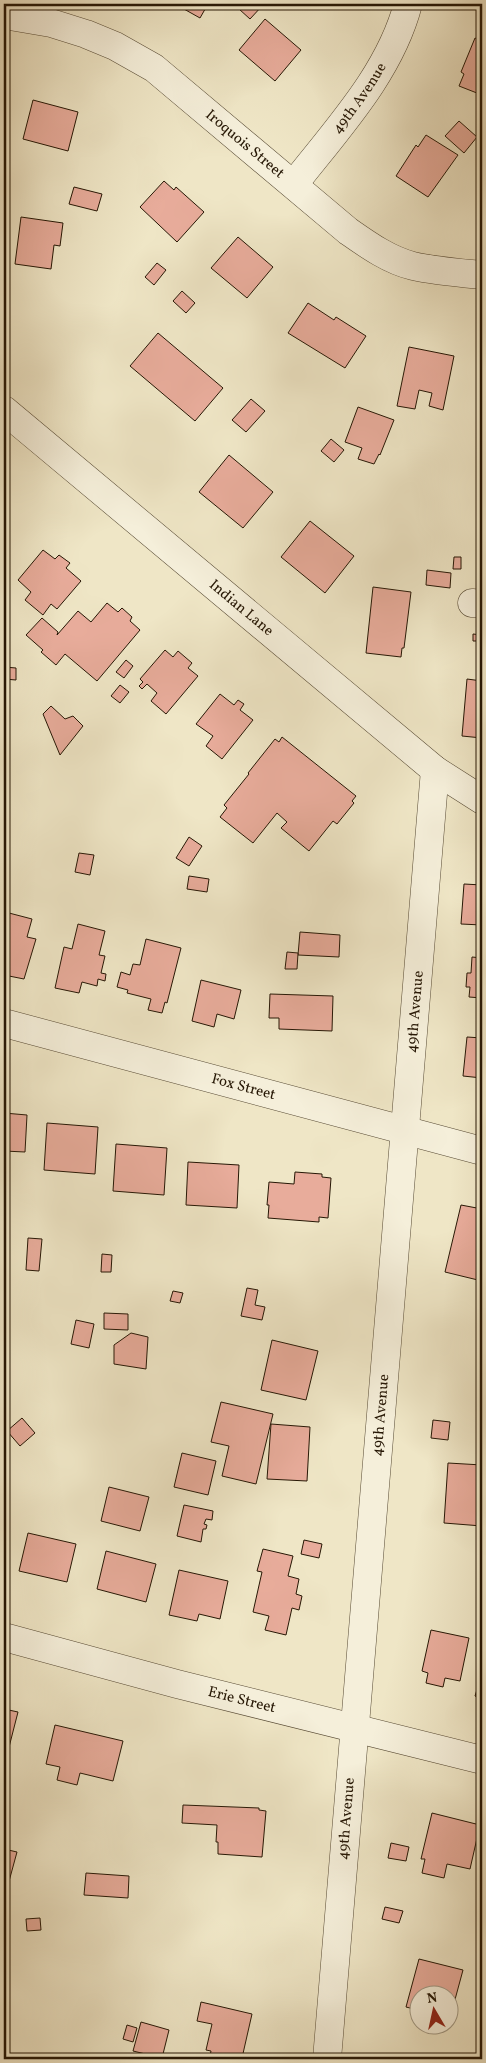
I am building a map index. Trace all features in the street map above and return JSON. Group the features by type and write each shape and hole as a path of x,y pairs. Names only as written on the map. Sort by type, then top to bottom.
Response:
{"street":[{"name":"49th Avenue","path":"294,184 360,98 390,53 408,4"},
{"name":"Iroquois Street","path":"4,15 51,23 86,34 115,46 154,68 348,231 389,256 413,266 482,275"},
{"name":"Indian Lane","path":"4,410 435,770 482,800"},
{"name":"49th Avenue","path":"327,2059 353,1729 407,1129 435,770"},
{"name":"Fox Street","path":"4,1023 407,1129 482,1151"},
{"name":"Erie Street","path":"4,1637 177,1684 482,1760"}],"building":[{"path":"175,4 208,4 200,18"},
{"path":"243,4 260,4 262,6 250,19 239,9"},
{"path":"265,19 301,50 275,81 239,50"},
{"path":"475,38 482,41 482,95 459,86 464,74 461,72"},
{"path":"33,100 78,112 68,151 23,139"},
{"path":"459,121 477,137 464,153 445,136"},
{"path":"426,135 458,155 428,197 396,176 416,145 418,147"},
{"path":"164,181 174,190 176,187 204,212 177,242 140,207"},
{"path":"74,187 102,194 97,211 69,204"},
{"path":"21,217 63,223 60,246 54,245 51,269 15,264"},
{"path":"238,237 273,267 247,298 211,268"},
{"path":"157,263 166,270 154,285 145,277"},
{"path":"182,291 195,303 186,313 173,301"},
{"path":"308,303 334,320 336,317 366,336 345,368 288,333"},
{"path":"158,333 223,388 195,421 130,366"},
{"path":"409,347 454,356 443,410 429,406 432,393 419,390 415,409 397,406"},
{"path":"482,350 482,410 480,410"},
{"path":"251,399 265,411 246,432 232,420"},
{"path":"358,407 394,420 380,455 374,464 358,459 362,448 345,442"},
{"path":"331,439 344,450 334,462 321,451"},
{"path":"229,455 273,492 243,528 199,492"},
{"path":"310,521 354,556 325,593 281,557"},
{"path":"43,550 55,559 59,555 70,563 66,568 81,581 57,609 51,604 43,615 25,600 31,592 18,580"},
{"path":"454,557 461,557 461,569 453,569"},
{"path":"427,570 451,573 450,588 426,585"},
{"path":"373,587 411,592 404,648 402,648 401,657 366,653"},
{"path":"107,603 118,612 122,608 132,617 130,621 140,630 97,681 65,654 56,665 26,635 42,618 58,632 57,635 78,611 91,622"},
{"path":"473,634 482,635 482,641 473,641"},
{"path":"165,650 173,657 178,651 192,663 188,668 198,676 166,714 151,701 157,693 147,684 142,689 139,686 143,682 140,679"},
{"path":"126,660 133,666 124,678 116,672"},
{"path":"4,667 16,668 16,680 4,679"},
{"path":"467,679 482,681 482,738 462,736"},
{"path":"120,685 129,692 120,703 111,696"},
{"path":"220,694 234,705 238,700 244,704 240,710 253,720 222,759 206,746 213,736 196,724"},
{"path":"51,706 65,719 73,716 83,726 60,755 43,714"},
{"path":"282,737 356,796 352,801 354,803 337,824 333,821 309,851 281,828 287,822 277,813 253,843 220,817 227,808 224,805 248,773 275,739 279,742"},
{"path":"189,837 202,846 189,866 176,858"},
{"path":"79,853 94,855 90,875 75,872"},
{"path":"189,876 209,879 207,892 187,889"},
{"path":"464,884 482,885 482,925 461,924"},
{"path":"9,913 32,919 27,937 36,939 24,979 4,975 6,964 4,963 4,932"},
{"path":"78,924 105,931 99,955 105,956 101,973 106,974 105,981 98,979 97,986 82,982 79,993 55,988 64,947 72,949"},
{"path":"300,932 340,935 339,957 298,955"},
{"path":"146,939 181,948 167,1003 165,1002 162,1013 148,1010 151,999 127,993 128,990 117,987 121,972 130,975 133,964 140,965"},
{"path":"287,952 298,953 297,969 285,969"},
{"path":"472,957 482,958 482,998 469,997 470,987 466,987 467,973 471,973"},
{"path":"201,980 241,990 234,1019 217,1014 214,1027 192,1021"},
{"path":"270,994 333,996 332,1031 279,1029 279,1018 269,1018"},
{"path":"467,1037 482,1038 482,1078 463,1076"},
{"path":"4,1113 27,1115 25,1152 4,1151"},
{"path":"47,1123 98,1127 95,1174 44,1170"},
{"path":"116,1144 167,1148 164,1195 113,1191"},
{"path":"188,1162 239,1165 237,1208 186,1205"},
{"path":"295,1172 322,1174 322,1177 331,1178 328,1218 319,1217 319,1222 268,1218 269,1182 294,1184"},
{"path":"461,1205 482,1209 482,1281 445,1272"},
{"path":"28,1238 42,1239 39,1271 26,1270"},
{"path":"102,1254 112,1255 111,1272 101,1272"},
{"path":"247,1288 258,1290 255,1305 265,1307 262,1320 241,1316"},
{"path":"173,1291 183,1293 180,1303 170,1301"},
{"path":"104,1313 128,1314 128,1330 104,1329"},
{"path":"76,1320 94,1324 89,1348 71,1344"},
{"path":"131,1333 148,1337 146,1369 114,1364 114,1345"},
{"path":"272,1340 318,1351 306,1400 261,1390"},
{"path":"221,1402 273,1414 256,1484 222,1476 229,1446 211,1442"},
{"path":"22,1418 35,1433 20,1446 7,1431"},
{"path":"433,1420 450,1422 448,1440 431,1438"},
{"path":"271,1424 310,1427 307,1481 267,1479"},
{"path":"182,1453 216,1461 208,1495 174,1487"},
{"path":"448,1463 482,1465 482,1526 444,1523"},
{"path":"109,1487 149,1497 140,1531 101,1521"},
{"path":"184,1505 213,1511 212,1520 206,1519 204,1524 207,1525 206,1529 203,1529 201,1542 177,1536"},
{"path":"28,1533 76,1544 67,1582 19,1571"},
{"path":"304,1540 322,1544 319,1558 301,1554"},
{"path":"263,1549 293,1556 288,1576 299,1579 296,1594 302,1596 299,1610 292,1608 286,1635 265,1630 269,1616 253,1612 262,1572 257,1571"},
{"path":"106,1551 156,1564 146,1602 97,1589"},
{"path":"179,1570 228,1581 220,1619 199,1614 197,1621 169,1615"},
{"path":"431,1630 469,1638 460,1681 445,1678 443,1687 426,1683 428,1673 422,1671"},
{"path":"482,1673 482,1703 475,1696"},
{"path":"4,1709 18,1712 7,1755 4,1754"},
{"path":"55,1725 123,1741 113,1781 80,1773 77,1785 57,1780 60,1767 46,1764"},
{"path":"183,1805 259,1808 259,1810 266,1811 262,1857 218,1854 218,1842 216,1842 217,1825 182,1823"},
{"path":"432,1813 480,1825 470,1869 447,1864 444,1878 422,1873 425,1859 421,1859"},
{"path":"391,1843 409,1847 406,1861 388,1858"},
{"path":"4,1849 17,1852 8,1885 4,1884"},
{"path":"86,1873 129,1876 128,1898 84,1895"},
{"path":"385,1907 403,1911 399,1923 382,1919"},
{"path":"40,1918 41,1930 27,1931 26,1919"},
{"path":"419,1959 463,1970 458,1988 458,1986 412,1986"},
{"path":"201,2002 252,2014 242,2058 221,2054 217,2058 210,2056 211,2051 206,2050 212,2024 197,2021"},
{"path":"141,2022 169,2030 162,2058 133,2051"},
{"path":"127,2025 137,2028 133,2042 123,2039"}]}
